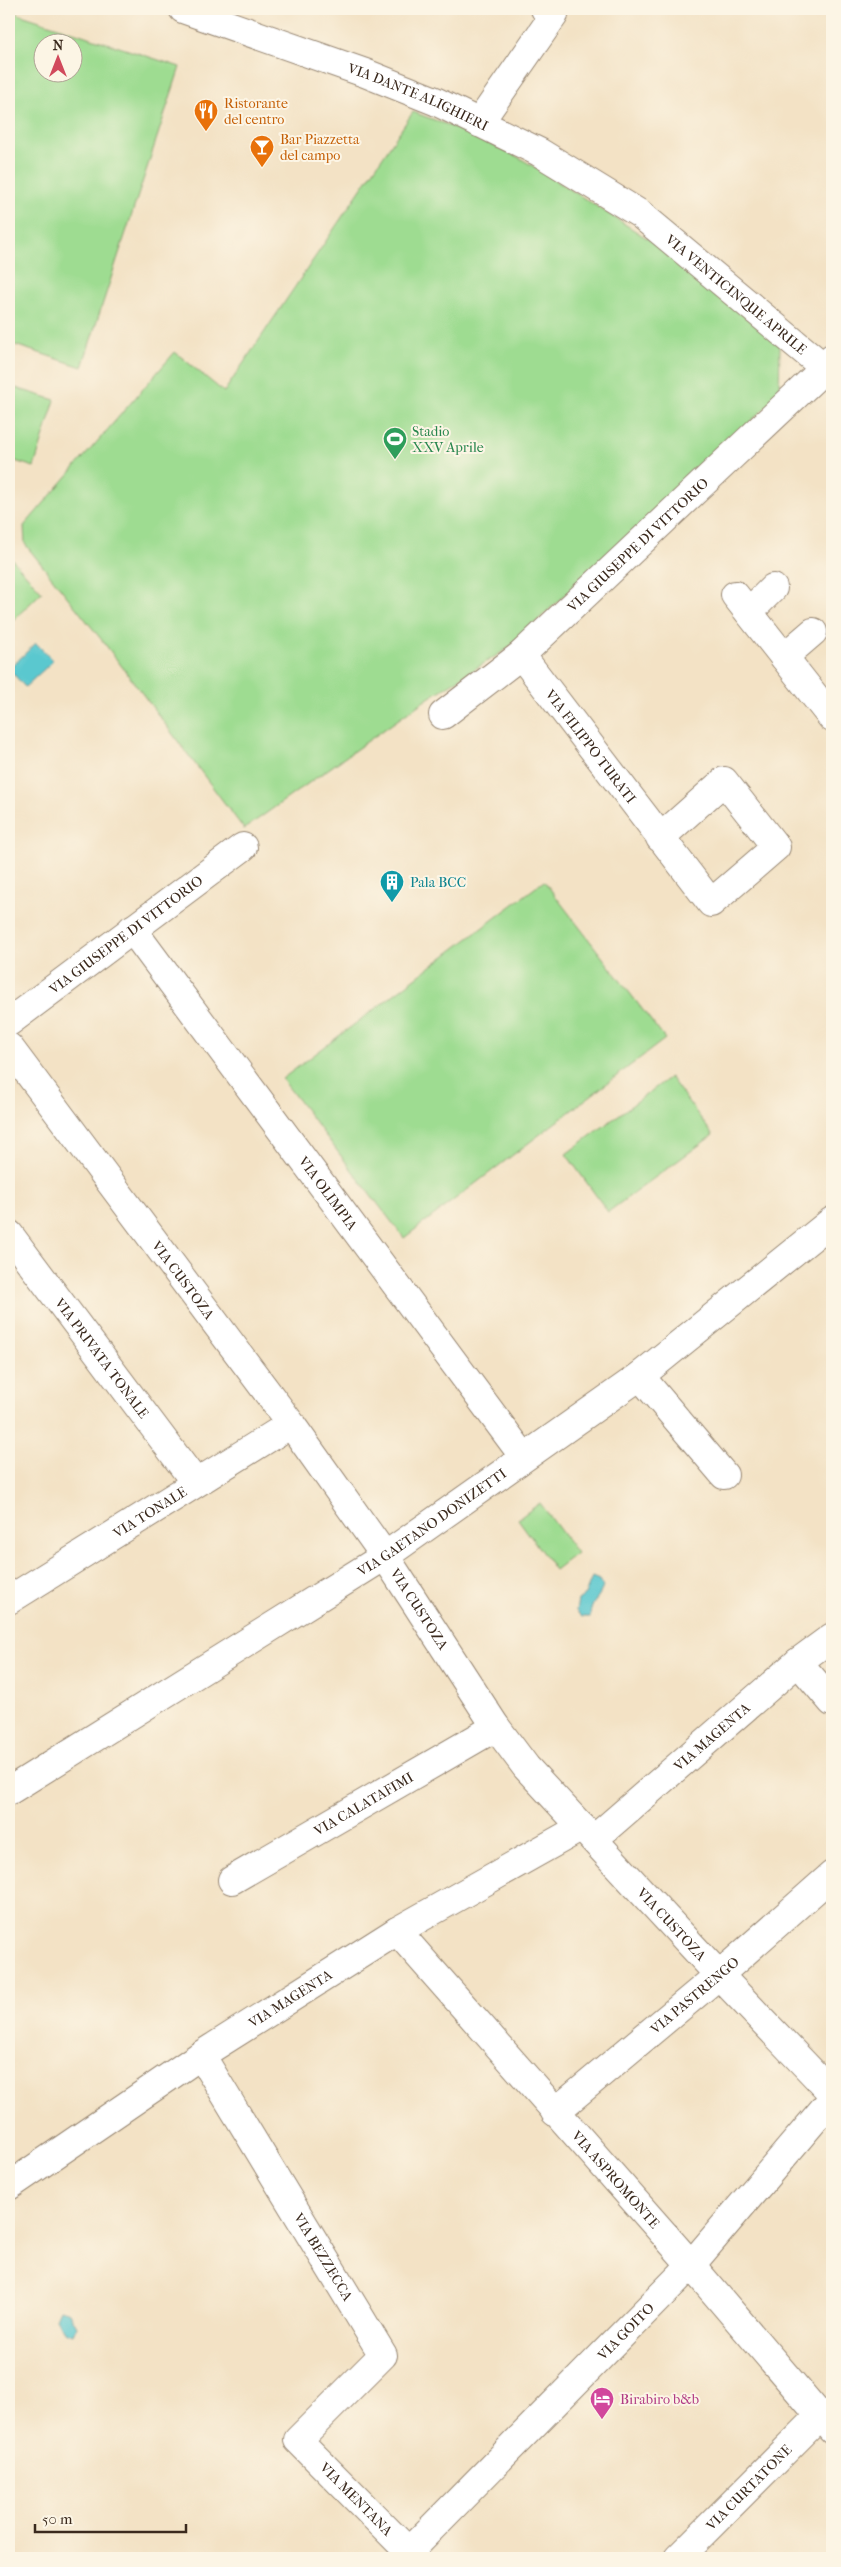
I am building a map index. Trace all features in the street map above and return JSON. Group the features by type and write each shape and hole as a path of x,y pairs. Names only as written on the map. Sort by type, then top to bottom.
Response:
{"street":[{"name":"VIA DANTE ALIGHIERI","path":"183,9 366,73 435,101 539,152 640,214"},
{"path":"479,123 554,15 545,9"},
{"name":"VIA VENTICINQUE APRILE","path":"640,214 830,366"},
{"name":"VIA GIUSEPPE DI VITTORIO","path":"443,715 521,655 830,366"},
{"path":"773,588 742,603 832,718"},
{"path":"784,657 812,632"},
{"name":"VIA FILIPPO TURATI","path":"521,655 660,838"},
{"name":"VIA GIUSEPPE DI VITTORIO","path":"9,1022 243,846"},
{"name":"VIA OLIMPIA","path":"132,929 524,1457"},
{"name":"VIA CUSTOZA","path":"9,1047 291,1424 385,1556 496,1727 526,1767 718,1975 832,2093"},
{"name":"VIA GAETANO DONIZETTI","path":"9,1791 385,1556 640,1376 832,1221"},
{"name":"VIA PRIVATA TONALE","path":"9,1234 195,1482"},
{"path":"640,1376 724,1475"},
{"name":"VIA TONALE","path":"9,1600 195,1482 291,1424"},
{"name":"VIA MAGENTA","path":"9,2186 202,2055 397,1930 588,1833 798,1662 832,1637"},
{"path":"798,1662 832,1702"},
{"name":"VIA CALATAFIMI","path":"232,1880 496,1727"},
{"name":"VIA PASTRENGO","path":"555,2112 718,1975 832,1875"},
{"name":"VIA ASPROMONTE","path":"397,1930 691,2265 826,2423"},
{"name":"VIA BEZZECCA","path":"202,2055 383,2355 298,2440"},
{"name":"VIA GOITO","path":"411,2555 691,2265 832,2099"},
{"name":"VIA CURTATONE","path":"678,2558 826,2423"},
{"name":"VIA MENTANA","path":"298,2440 411,2555"}],"green space":[{"path":"9,11 73,32 32,32 32,82 82,82 82,35 180,67 82,367 9,343"},
{"name":"Stadio XXV Aprile","path":"413,112 448,125 518,157 656,244 780,345 779,395 507,649 427,699 244,829 105,644 25,544 24,526 175,352 224,392"},
{"path":"9,386 55,400 34,467 9,459"},
{"path":"9,556 42,592 9,624"},
{"path":"544,881 665,1039 404,1238 282,1079"},
{"path":"670,1077 713,1135 608,1212 566,1154"},
{"path":"540,1503 577,1553 555,1570 518,1519"}],"water":[{"path":"36,643 53,661 25,687 9,669"},
{"path":"592,1577 599,1580 603,1587 591,1608 590,1617 582,1617 576,1611 578,1600 585,1595"},
{"path":"60,2309 69,2312 77,2326 73,2335 64,2332 56,2318"}],"place":[{"name":"Ristorante del centro","path":"206,132"},
{"name":"Bar Piazzetta del campo","path":"262,168"},
{"name":"Stadio XXV Aprile","path":"395,460"},
{"name":"Pala BCC","path":"392,903"},
{"name":"Birabiro b&b","path":"602,2420"}]}
